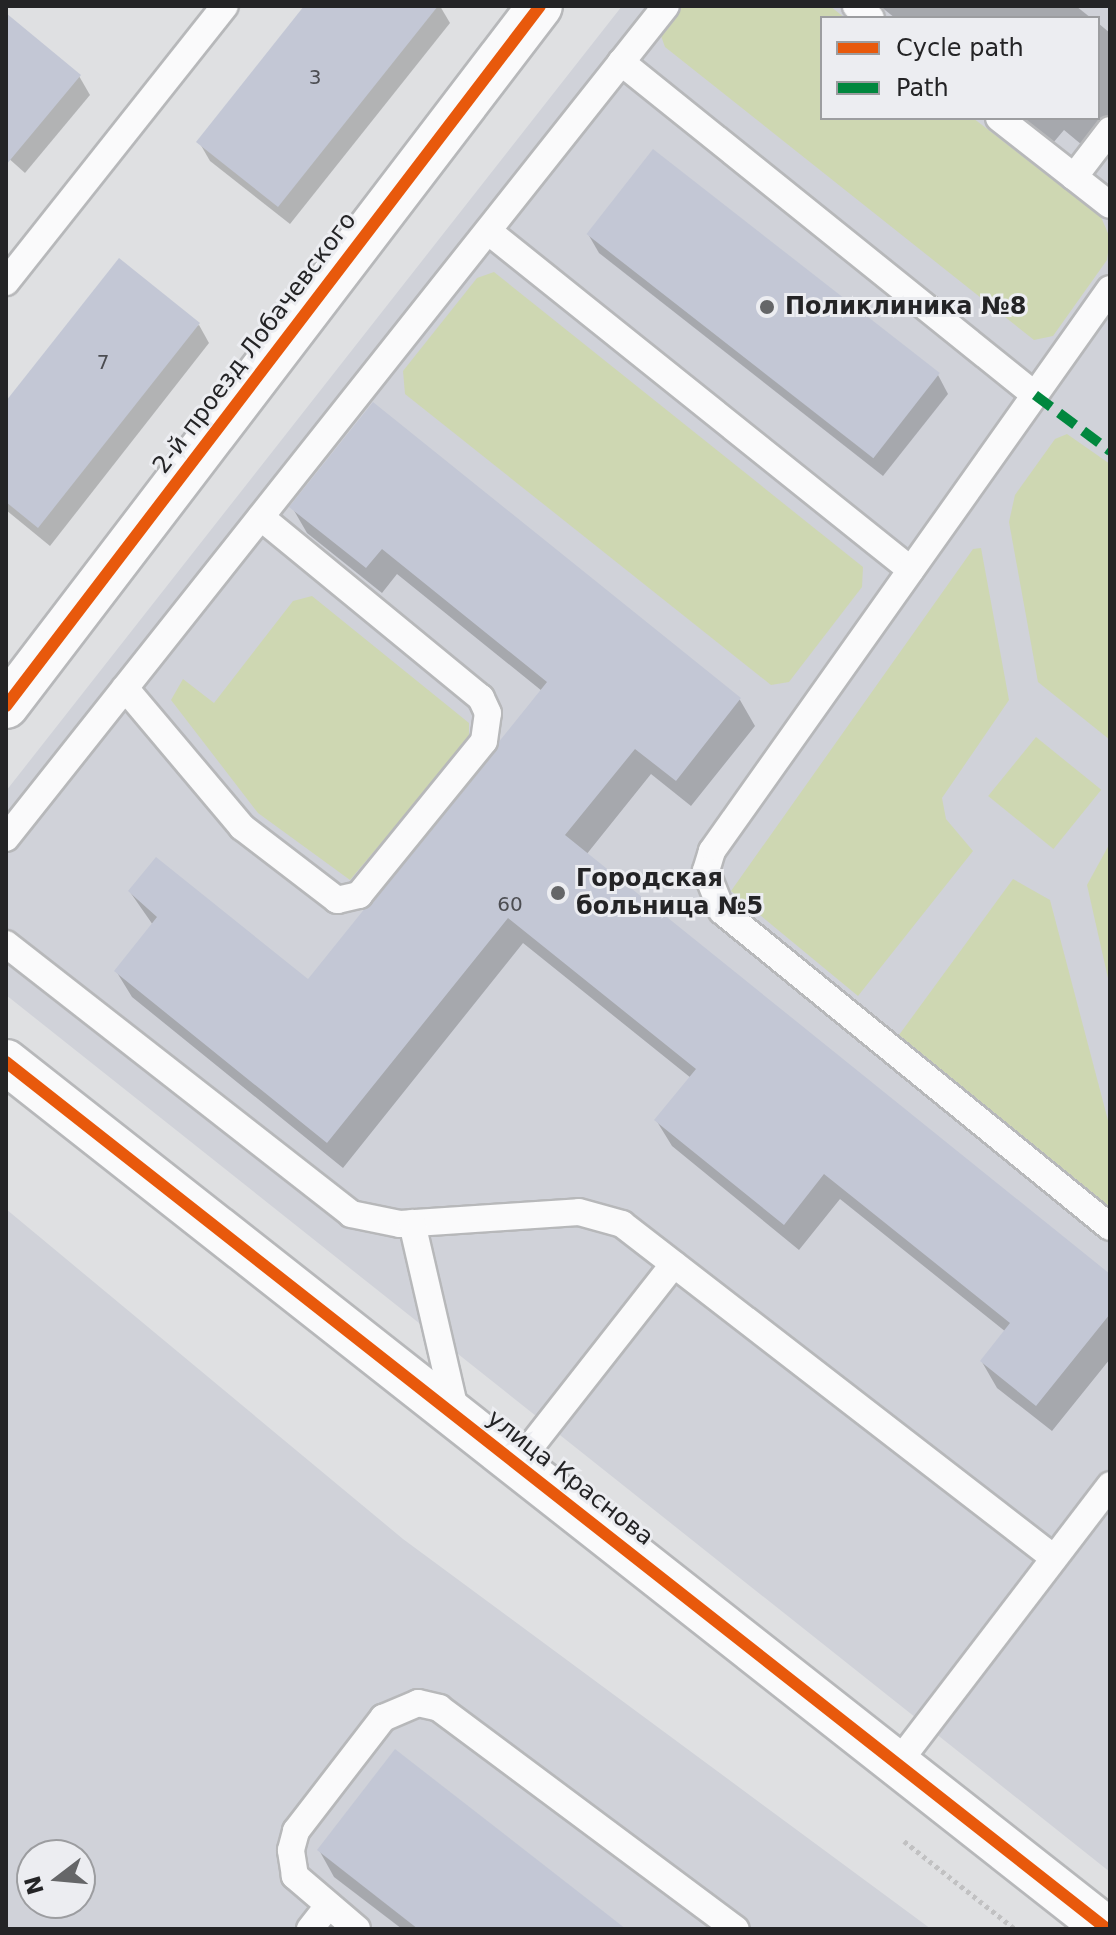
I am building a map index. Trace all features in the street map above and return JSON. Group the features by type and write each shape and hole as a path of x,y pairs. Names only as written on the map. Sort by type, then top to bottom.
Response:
{"street":[{"name":"2-й проезд Лобачевского","path":"6,706 540,6"},
{"name":"улица Краснова","path":"6,1062 1107,1929"}],"lane":[{"path":"10,267 225,6"},
{"path":"6,838 666,6"},
{"path":"621,62 1035,395"},
{"path":"1002,120 1110,205"},
{"path":"1074,177 1110,130"},
{"path":"488,231 911,570"},
{"path":"1110,289 712,851 709,890 722,911 1110,1227"},
{"path":"125,688 242,827 337,900 359,895 484,741 488,713 481,698 261,517"},
{"path":"6,944 351,1214 412,1223 601,1214 674,1264 1054,1558"},
{"path":"412,1223 456,1415"},
{"path":"517,1464 674,1264"},
{"path":"897,1764 1110,1485"},
{"path":"357,1929 295,1876 296,1831 383,1718 418,1703 439,1708 736,1929"},
{"path":"310,1929 328,1906"}],"shaded area":[{"name":"Городская больница №5","path":"622,6 1110,6 1110,1872 6,995 6,791"},
{"path":"6,1209 403,1539 931,1929 6,1929"}],"green space":[{"path":"678,6 830,6 842,16 820,16 820,120 976,120 1101,217 1110,238 1107,260 1053,336 1034,340 665,47 660,33"},
{"path":"494,272 863,567 862,587 789,682 771,685 405,394 403,371 477,278"},
{"path":"1067,434 1110,464 1110,740 1038,682 1009,522 1015,495 1055,439"},
{"path":"981,548 1009,700 942,798 946,819 973,851 858,996 731,891 973,549"},
{"path":"312,596 469,723 469,739 350,880 258,813 171,700 183,679 214,703 293,601"},
{"path":"1036,737 1101,790 1053,849 988,796"},
{"path":"1110,843 1110,987 1087,885"},
{"path":"1013,879 1050,900 1110,1128 1110,1207 899,1035"}],"building":[{"path":"304,6 438,6 278,207 196,142"},
{"path":"6,13 81,75 6,165"},
{"name":"Поликлиника №8","path":"653,149 940,373 873,458 587,234"},
{"path":"119,258 200,323 38,528 6,502 6,401"},
{"path":"373,402 741,698 676,781 635,749 565,835 1110,1274 1110,1314 1036,1406 980,1361 1010,1323 824,1174 784,1225 654,1120 696,1069 508,918 327,1143 114,971 157,917 128,891 156,857 308,979 547,682 382,549 366,568 289,507"},
{"path":"395,1749 626,1929 418,1929 317,1850"}],"marked path":[{"path":"1035,395 1110,451"}],"cycle path":[{"path":"6,706 540,6"},
{"path":"6,1062 1107,1929"}],"place":[{"name":"Поликлиника №8","path":"767,307"},
{"name":"Городская больница №5","path":"558,893"}]}
